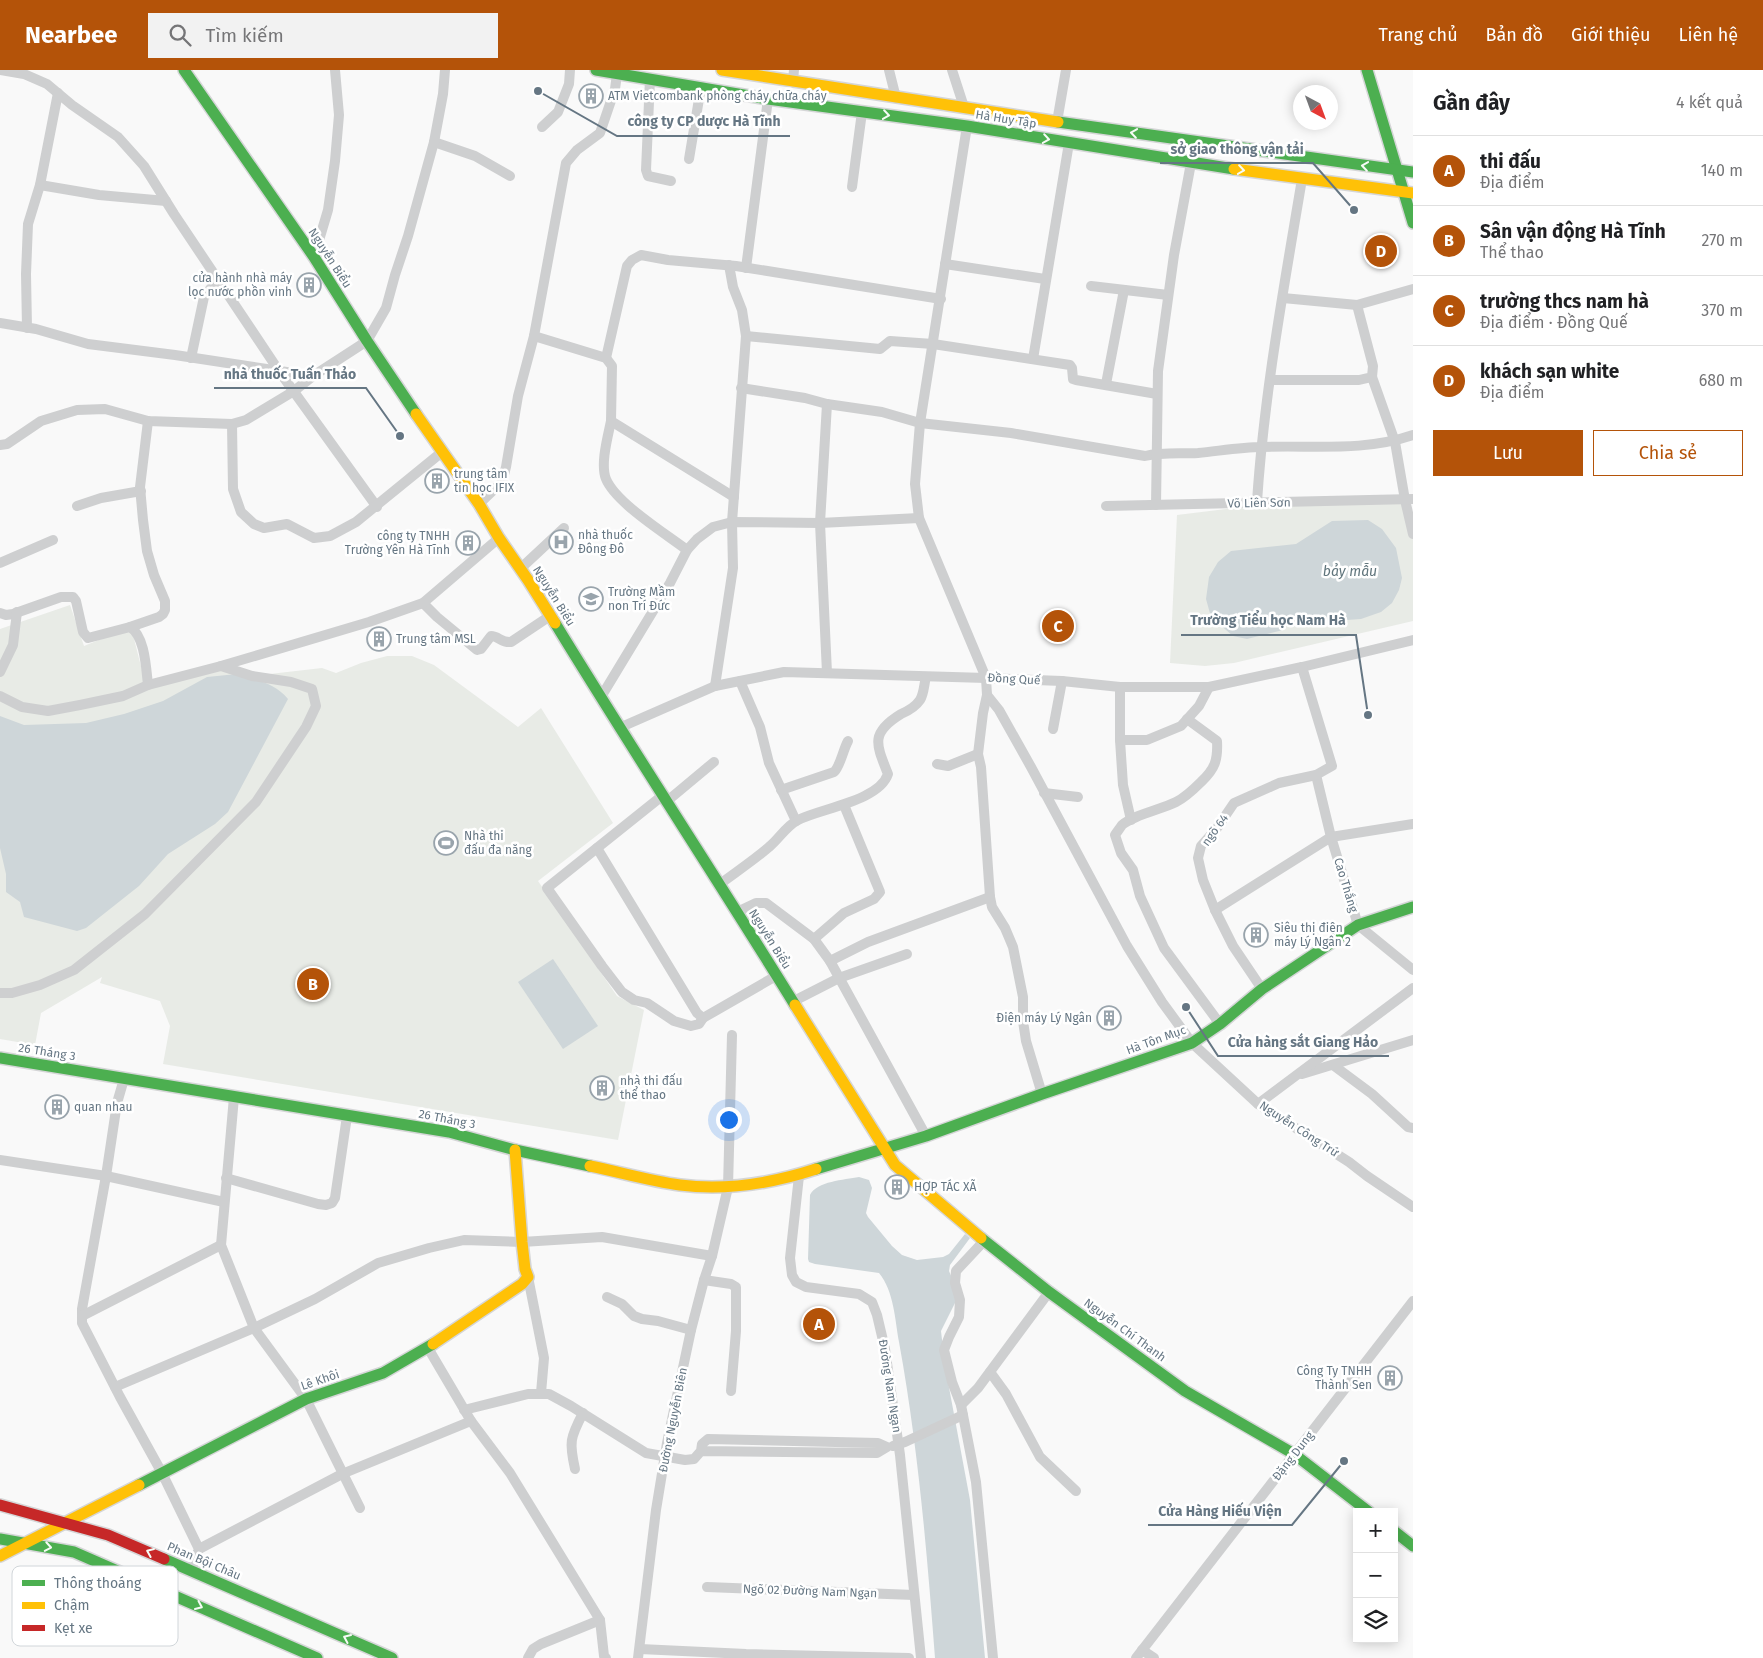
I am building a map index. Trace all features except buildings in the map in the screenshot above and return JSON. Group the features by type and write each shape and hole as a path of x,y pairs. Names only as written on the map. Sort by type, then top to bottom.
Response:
{"street":[{"path":"0,70 24,74 47,84 72,105 118,137 144,166 217,280 376,507"},
{"name":"Nguyễn Biểu","path":"184,70 314,257 367,341 479,504 664,799 720,884 883,1148"},
{"path":"314,257 328,210 335,161 339,115 336,70"},
{"path":"0,445 7,444 41,421 78,410 105,409 148,421 232,424 246,420 294,391 313,376 367,341 386,308 434,142 443,94 445,70"},
{"path":"542,127 558,112 569,84 570,70"},
{"name":"Hà Huy Tập","path":"596,70 768,98 967,126 1191,163 1409,193"},
{"name":"Hà Huy Tập","path":"722,70 793,75 896,98 1413,172"},
{"path":"889,70 896,98"},
{"path":"952,70 964,107 967,126 920,422 915,484 919,518 986,678 987,695 978,754 981,767 990,897 992,907 1005,928 1013,947 1023,996 1026,1041 1042,1094"},
{"path":"1057,122 1066,70"},
{"path":"1367,70 1398,171 1409,193 1413,224"},
{"path":"479,504 502,482 506,467 518,396 534,336 566,163 577,150 600,134 615,88 617,74"},
{"path":"650,79 646,170 648,176 671,181"},
{"path":"689,159 702,88"},
{"path":"27,328 28,224 40,185 58,94"},
{"path":"746,268 768,98"},
{"path":"852,187 862,112"},
{"path":"434,142 475,156 510,176"},
{"path":"1033,359 1068,143"},
{"path":"1156,505 1158,371 1174,255 1191,163"},
{"path":"1257,502 1260,447 1302,179"},
{"path":"40,185 99,195 166,201"},
{"path":"606,358 627,266 632,260 641,255 668,260 730,265 941,299"},
{"path":"945,264 1045,279"},
{"path":"715,686 732,568 732,522 746,336 742,310 733,287 730,265"},
{"path":"191,358 204,297 217,280"},
{"path":"1091,286 1168,295"},
{"path":"1282,298 1357,305 1413,288"},
{"path":"1106,384 1124,290"},
{"path":"1357,305 1373,366 1372,377 1395,442 1409,499 1413,534"},
{"path":"0,323 88,344 313,376"},
{"path":"534,336 606,358 612,366 611,422 604,453 606,478 633,510 687,550"},
{"path":"746,336 880,349 890,341 933,344 1070,365 1073,379 1157,394"},
{"path":"1270,380 1359,380 1372,377"},
{"path":"741,388 882,412 920,422 1011,433 1144,456 1157,453 1197,453 1260,447 1348,447 1395,442 1413,435"},
{"path":"827,404 820,523 827,673"},
{"path":"0,613 6,615 69,596 73,597 76,601 83,632 88,638 130,627 163,614 165,601 154,575 147,551 141,491 148,421"},
{"path":"611,422 734,497"},
{"path":"232,424 233,489 241,512 254,524 264,528 287,524 314,538 330,536 356,522 442,452"},
{"path":"77,506 101,498 141,491"},
{"name":"Võ Liên Sơn","path":"1106,506 1409,499"},
{"path":"601,697 670,583 687,550 697,539 713,527 732,522 820,523 919,518"},
{"path":"520,569 564,528"},
{"path":"0,696 22,707 48,711 122,696 148,685 221,666 369,622 423,603 500,538"},
{"path":"0,563 53,540"},
{"path":"423,603 437,617 478,650 492,636 505,642 511,642 550,616"},
{"path":"0,672 13,645 17,612"},
{"path":"130,627 135,630 138,636 146,662 148,685"},
{"name":"Đồng Quế","path":"619,728 715,686 784,672 1062,681 1120,687 1209,687 1413,640"},
{"path":"0,993 12,993 40,985 74,970 145,914 256,802 306,727 316,706 312,689 291,682 252,676 221,666"},
{"path":"1302,667 1332,766 1316,776"},
{"path":"720,884 771,846 796,820 844,805 872,792 885,782 888,774 877,742 879,734 884,728 916,705 921,698 926,677"},
{"path":"740,680 760,727 769,763 796,820"},
{"path":"1053,729 1062,681"},
{"path":"1120,687 1120,740 1124,785 1131,820"},
{"path":"1120,740 1147,740 1181,726 1199,706 1209,687"},
{"name":"Nguyễn Công Trứ","path":"987,695 999,710 1127,946 1162,1002 1192,1043 1258,1104 1349,1162 1413,1207"},
{"path":"1187,719 1217,741 1218,752 1214,767 1209,775 1176,802 1131,820 1122,826 1115,835 1121,853 1132,870 1140,896 1164,948 1220,1024"},
{"path":"781,790 834,772 838,769 843,750 848,741"},
{"path":"937,764 948,766 978,754"},
{"path":"714,762 597,848 547,888 622,992 634,1000 647,1003 674,1021 690,1026 699,1024 703,1018 776,976"},
{"name":"Cao Thắng","path":"1316,776 1331,837 1358,925 1413,970"},
{"name":"ngõ 64","path":"1262,989 1233,946 1215,910 1203,880 1198,858 1201,846 1217,828 1234,803 1279,783 1316,776"},
{"path":"1044,793 1078,797"},
{"path":"814,939 844,913 874,899 880,892 844,805"},
{"path":"1215,910 1331,837 1413,824"},
{"path":"597,848 697,1013 703,1018"},
{"path":"830,961 868,942 990,897"},
{"path":"737,912 756,904 766,903 814,939 830,961 926,1136"},
{"name":"Hà Tôn Mục","path":"883,1148 926,1136 1192,1043 1220,1024 1262,989 1358,925 1413,908"},
{"path":"792,1002 839,978 907,954"},
{"path":"1258,1104 1413,988"},
{"name":"Đường Nguyễn Biên","path":"639,1654 664,1457 691,1330 712,1256 728,1187 732,1035"},
{"path":"1294,1077 1413,1040"},
{"name":"26 Tháng 3","path":"0,1058 449,1132 515,1150 680,1185 728,1187 789,1178 883,1148"},
{"path":"1333,1064 1372,1094 1408,1127 1413,1128"},
{"path":"124,1079 117,1104 82,1309 82,1323 162,1473 199,1549"},
{"path":"234,1097 221,1245 254,1328 306,1399 360,1508"},
{"path":"226,1178 318,1204 326,1205 332,1203 335,1198 347,1116"},
{"name":"Nguyễn Chí Thanh","path":"883,1148 895,1166 984,1241 1049,1292 1185,1391 1294,1454 1364,1508"},
{"path":"515,1150 525,1269 544,1358 541,1392"},
{"path":"0,1160 106,1176 224,1202"},
{"name":"Đường Nam Ngạn","path":"799,1176 790,1258 792,1275 796,1282 806,1287 860,1294 872,1302 886,1349 902,1443 921,1658"},
{"path":"115,1387 254,1328 314,1299 378,1263 464,1240 522,1242 602,1237 712,1256"},
{"path":"984,1241 956,1271 955,1283 960,1300 959,1317 944,1350 952,1382 961,1404 959,1417 976,1482 993,1658"},
{"path":"82,1316 221,1245"},
{"name":"Lê Khôi","path":"0,1556 306,1399 383,1373 428,1348 522,1284 528,1277"},
{"path":"704,1280 731,1284 736,1287 736,1331 731,1390"},
{"path":"961,1404 978,1388 1049,1292"},
{"path":"606,1297 622,1304 634,1316 691,1330"},
{"name":"Đặng Dung","path":"1139,1654 1413,1301"},
{"path":"428,1348 464,1410 510,1473 600,1620 604,1656 606,1658"},
{"path":"990,1372 1006,1394 1040,1457 1076,1491"},
{"path":"464,1410 541,1392 549,1394 646,1453 685,1460 694,1458 701,1450 877,1453 959,1417"},
{"path":"575,1469 570,1446 573,1433 583,1414"},
{"path":"191,1570 199,1549 342,1474 471,1421"},
{"name":"Phan Bội Châu","path":"0,1505 108,1535 392,1658"},
{"path":"1398,1534 1413,1546"},
{"path":"0,1539 74,1552 106,1566"},
{"name":"Ngõ 02 Đường Nam Ngạn","path":"707,1587 914,1595"},
{"path":"178,1597 317,1658"},
{"path":"528,1658 533,1649 541,1644 600,1620"},
{"path":"639,1654 746,1654 909,1658"},
{"path":"1139,1654 1154,1658"}],"shaded area":[{"path":"1398,496 1413,534 1413,621 1234,663 1205,666 1170,663 1177,515 1275,503"},
{"path":"70,605 84,646 131,627 147,690 214,668 261,675 322,668 336,673 361,663 387,656 412,656 434,665 518,727 541,708 613,823 538,881 617,996 644,1010 618,1140 163,1064 170,1026 160,1001 100,983 102,977 41,1013 35,1045 0,1039 0,629"}],"water":[{"name":"bảy mẫu","path":"1368,520 1382,529 1396,548 1402,578 1399,590 1392,603 1381,612 1361,619 1319,622 1319,616 1282,623 1283,630 1247,639 1233,636 1211,617 1206,599 1209,577 1218,562 1231,551 1296,544 1332,521"},
{"path":"237,674 271,686 288,699 228,812 215,824 168,854 139,886 86,928 77,931 24,917 20,902 6,892 6,874 0,848 0,716 24,725 86,723 124,714 163,701 207,677"},
{"path":"553,959 598,1026 563,1049 518,982"},
{"path":"859,1177 869,1180 872,1188 866,1213 868,1217 902,1255 917,1260 943,1257 949,1254 965,1234 970,1238 950,1265 949,1271 957,1290 955,1303 941,1331 945,1366 970,1500 985,1658 935,1658 917,1460 895,1315 888,1288 879,1273 815,1264 809,1262 808,1259 810,1195 818,1187 825,1184"}],"traffic: fast":[{"path":"184,70 314,257 416,414"},
{"path":"596,70 768,99 967,126 1234,169"},
{"path":"1367,70 1413,223"},
{"path":"1058,122 1413,172"},
{"path":"555,623 795,1005"},
{"path":"816,1169 926,1136 1192,1043 1220,1024 1262,989 1358,925 1413,907"},
{"path":"0,1058 449,1132 515,1150 590,1166"},
{"path":"981,1238 1049,1292 1185,1391 1294,1454 1364,1508"},
{"path":"139,1485 306,1399 383,1373 433,1344"},
{"path":"1398,1534 1413,1546"},
{"path":"0,1539 74,1552 106,1566"},
{"path":"164,1559 392,1658"},
{"path":"178,1597 317,1658"}],"traffic: slow":[{"path":"722,70 1058,122"},
{"path":"1234,169 1413,193"},
{"path":"416,414 479,504 555,623"},
{"path":"795,1005 895,1165 981,1238"},
{"path":"433,1344 522,1284 528,1277 525,1269 522,1242 515,1150"},
{"path":"590,1166 646,1179 697,1187 732,1186 766,1182 816,1169"},
{"path":"0,1556 139,1485"}],"traffic: jam":[{"path":"0,1505 108,1535 164,1559"}],"place":[{"name":"công ty CP dược Hà Tĩnh","path":"538,91"},
{"name":"ATM Vietcombank phòng cháy chữa cháy","path":"591,96"},
{"name":"sở giao thông vận tải","path":"1354,210"},
{"name":"khách sạn white","path":"1381,251"},
{"name":"cửa hành nhà máy lọc nước phồn vinh","path":"309,285"},
{"name":"nhà thuốc Tuấn Thảo","path":"400,436"},
{"name":"trung tâm tin học IFIX","path":"437,481"},
{"name":"nhà thuốc Đông Đô","path":"561,542"},
{"name":"công ty TNHH Trường Yên Hà Tĩnh","path":"468,543"},
{"name":"Trường Mầm non Trí Đức","path":"591,599"},
{"name":"trường thcs nam hà","path":"1058,626"},
{"name":"Trung tâm MSL","path":"379,639"},
{"name":"Trường Tiểu học Nam Hà","path":"1368,715"},
{"name":"Nhà thi đấu đa năng","path":"446,843"},
{"name":"Siêu thị điện máy Lý Ngân 2","path":"1256,935"},
{"name":"Sân vận động Hà Tĩnh","path":"313,984"},
{"name":"Cửa hàng sắt Giang Hảo","path":"1186,1007"},
{"name":"Điện máy Lý Ngân","path":"1109,1018"},
{"name":"nhà thi đấu thể thao","path":"602,1088"},
{"name":"quan nhau","path":"57,1107"},
{"name":"HỢP TÁC XÃ","path":"897,1187"},
{"name":"thi đấu","path":"819,1324"},
{"name":"Công Ty TNHH Thành Sen","path":"1390,1378"},
{"name":"Cửa Hàng Hiếu Viện","path":"1344,1461"}]}
